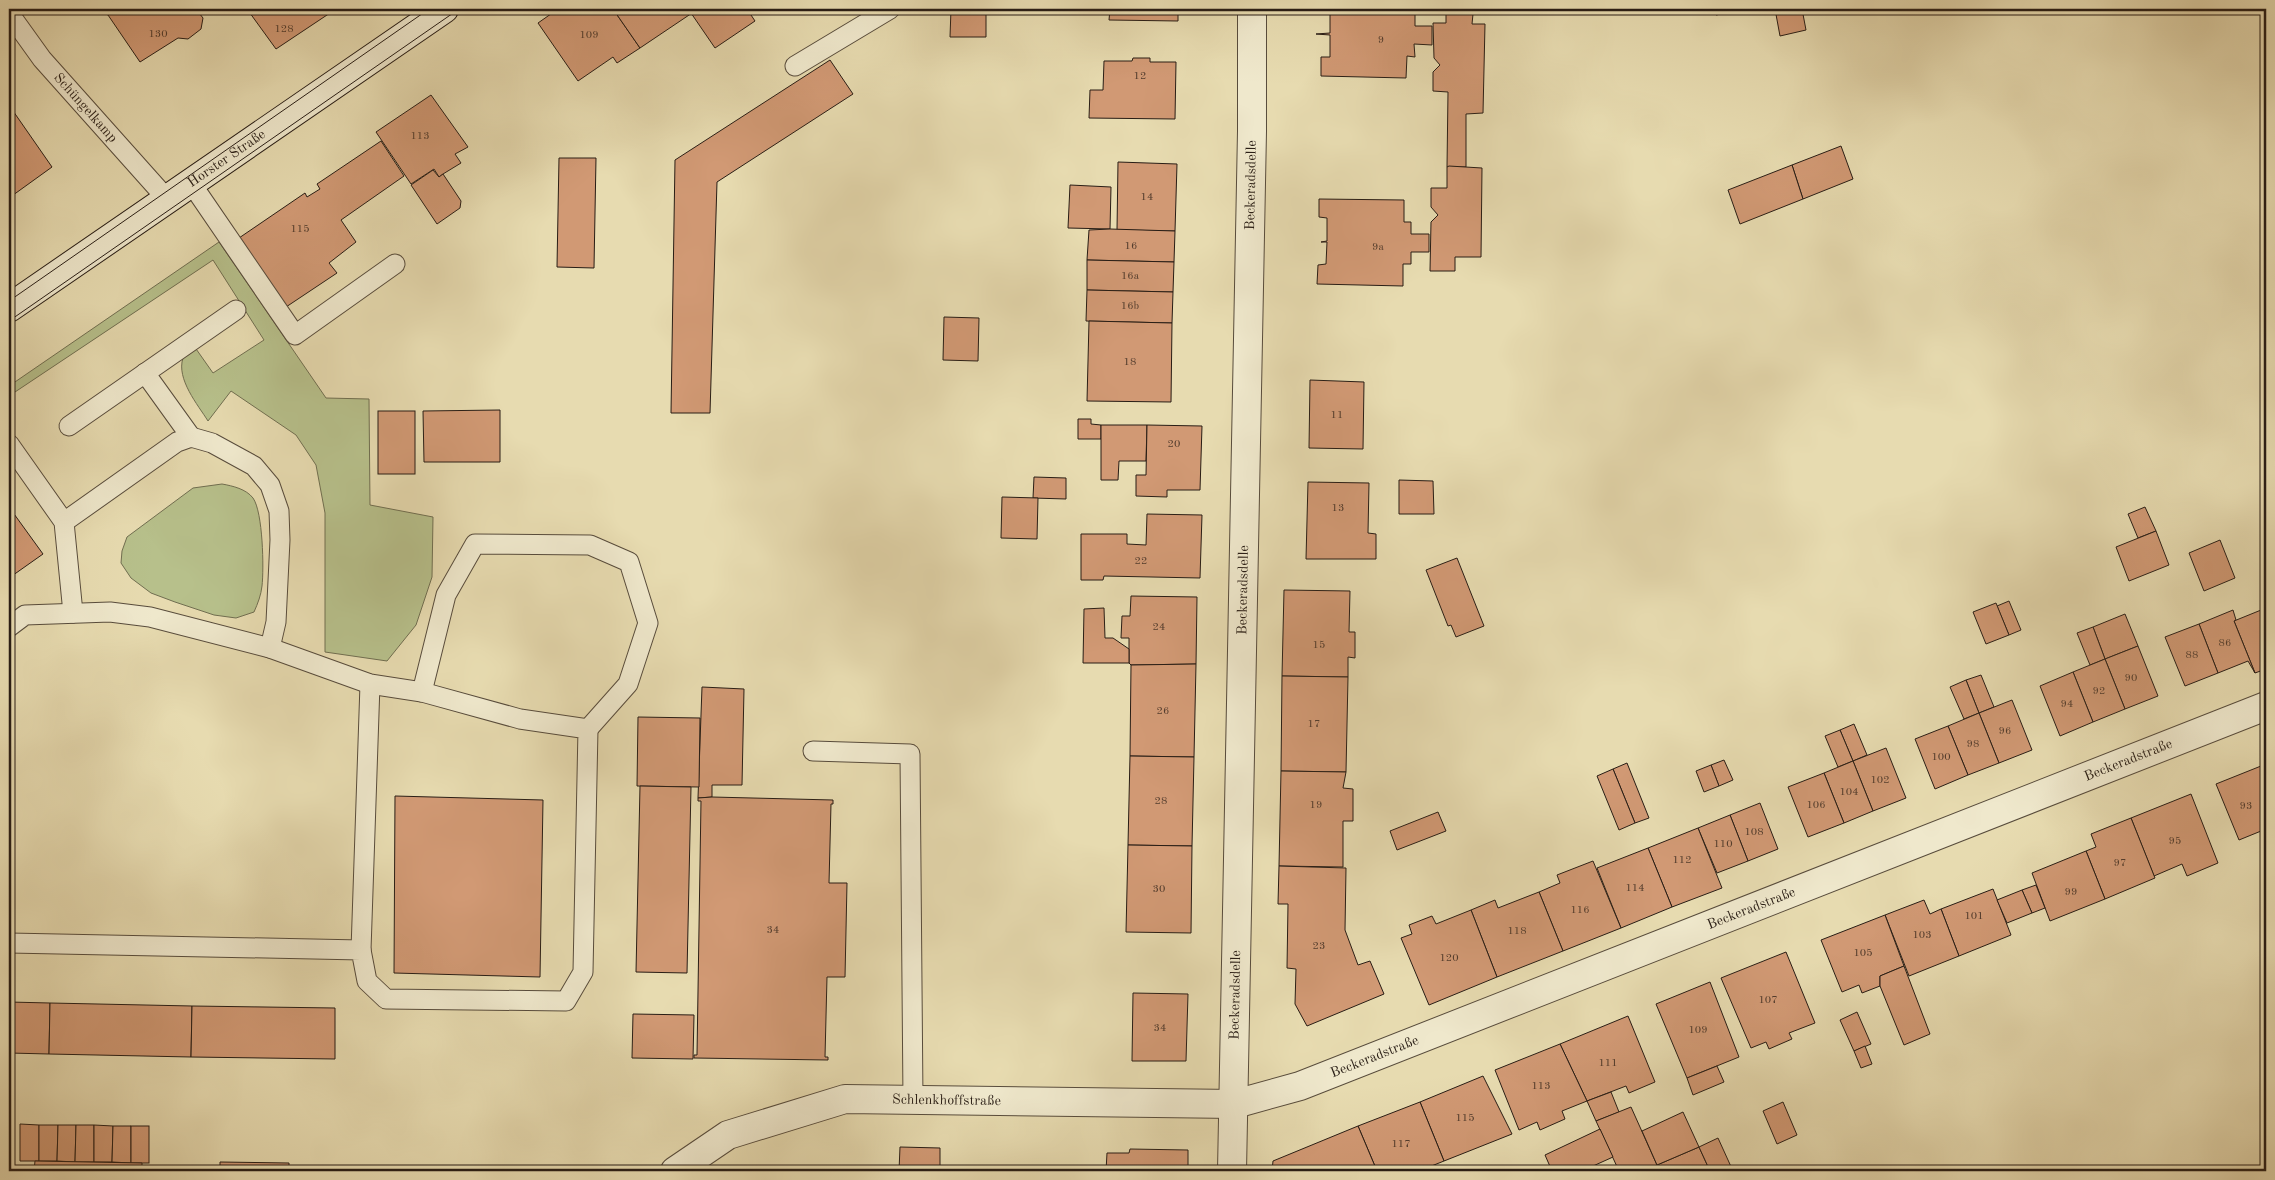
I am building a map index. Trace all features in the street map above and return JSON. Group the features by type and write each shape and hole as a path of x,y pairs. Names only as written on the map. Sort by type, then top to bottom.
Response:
{"street":[{"name":"Horster Straße","path":"9,308 444,9"},
{"name":"Beckeradsdelle","path":"1232,1171 1235,1104 1252,131 1252,9"},
{"name":"Beckeradstraße","path":"1235,1104 1327,1076 2266,706"},
{"name":"Schlenkhoffstraße","path":"675,1171 728,1134 845,1098 1235,1104"}],"lane":[{"path":"795,66 890,9"},
{"name":"Schüngelkamp","path":"9,13 42,59 167,199"},
{"path":"191,183 295,335 395,264"},
{"path":"69,426 236,310"},
{"path":"145,373 191,437"},
{"path":"64,522 177,442 191,437 212,443 254,466 270,485 279,511 276,622 270,648"},
{"path":"9,444 64,522 73,613"},
{"path":"370,684 361,950 368,981 386,999 566,1001 583,972 588,729 628,684 648,623 629,562 590,545 474,544 446,596 422,692"},
{"path":"9,627 25,615 110,612 150,617 270,648 370,684 422,692 520,719 588,729"},
{"path":"813,751 910,754 913,1100"},
{"path":"9,943 361,950"}],"green space":[{"path":"219,242 326,398 369,399 370,505 433,517 432,577 416,625 387,661 325,652 325,513 316,465 296,435 231,391 208,421 185,383 182,366 183,358 194,346 213,373 264,340 213,260 12,394 12,384"},
{"path":"222,484 243,490 253,498 261,528 263,567 260,596 254,612 236,618 214,615 151,593 131,578 121,563 122,551 127,537 193,488"}],"building":[{"path":"97,9 196,9 203,18 201,29 188,39 178,38 140,62 108,15"},
{"path":"247,9 336,9 276,49"},
{"path":"558,9 613,9 640,48 617,63 613,57 578,81 538,23"},
{"path":"613,9 698,9 640,48"},
{"path":"698,9 747,9 755,21 715,48 691,13"},
{"path":"951,9 986,9 986,37 950,37"},
{"path":"1110,9 1178,9 1178,21 1109,20"},
{"path":"1321,9 1407,9 1407,14 1415,14 1415,26 1432,26 1432,45 1414,44 1415,57 1407,56 1406,78 1321,76 1321,57 1330,57 1330,35 1316,34 1330,33 1330,11 1321,11"},
{"path":"1715,9 1747,9 1716,15"},
{"path":"1775,9 1802,9 1806,30 1780,36"},
{"path":"1446,14 1473,14 1472,24 1485,24 1483,113 1466,114 1466,167 1447,167 1448,92 1433,91 1433,72 1440,65 1434,58 1433,23 1446,23"},
{"path":"1133,58 1150,58 1150,62 1176,62 1175,119 1089,118 1090,90 1103,90 1104,61 1132,61"},
{"path":"830,60 853,94 717,182 710,413 671,413 675,160"},
{"path":"431,95 468,147 455,154 461,163 439,177 434,169 411,184 376,132"},
{"path":"11,108 52,167 9,198 9,109"},
{"path":"381,141 404,176 341,220 356,242 329,263 337,273 286,307 239,238 305,193 307,197 320,189 317,184"},
{"path":"1841,146 1853,179 1803,199 1792,165"},
{"path":"559,158 596,158 594,268 557,267"},
{"path":"1118,162 1177,164 1175,231 1117,230"},
{"path":"1792,165 1803,199 1740,224 1728,190"},
{"path":"1447,167 1482,168 1481,257 1455,257 1455,271 1430,271 1431,222 1438,215 1431,207 1431,188 1447,188"},
{"path":"433,170 439,177 443,174 461,201 460,208 437,224 411,185"},
{"path":"1070,185 1111,187 1110,229 1068,228"},
{"path":"1319,199 1404,200 1404,222 1411,222 1411,234 1429,234 1429,252 1411,252 1411,264 1403,264 1403,286 1317,284 1318,265 1326,264 1327,242 1321,242 1327,241 1327,218 1319,217"},
{"path":"1089,230 1175,231 1174,262 1087,260"},
{"path":"1087,260 1174,262 1173,292 1087,290"},
{"path":"1087,290 1173,292 1172,323 1086,321"},
{"path":"944,317 979,318 978,361 943,360"},
{"path":"1089,321 1172,323 1171,402 1087,401"},
{"path":"1310,380 1364,382 1363,449 1309,448"},
{"path":"500,410 500,462 424,462 423,411"},
{"path":"378,411 415,411 415,474 378,474"},
{"path":"1078,419 1091,419 1091,424 1101,425 1101,439 1078,439"},
{"path":"1101,425 1147,425 1146,461 1119,461 1118,480 1101,480"},
{"path":"1147,425 1202,426 1200,490 1167,490 1167,497 1136,496 1136,475 1146,475"},
{"path":"1034,477 1066,478 1066,499 1033,498"},
{"path":"1399,480 1433,481 1434,514 1399,514"},
{"path":"1308,482 1369,483 1368,533 1376,534 1376,559 1306,559"},
{"path":"1002,497 1038,498 1037,539 1001,538"},
{"path":"9,507 43,554 9,578"},
{"path":"2145,507 2156,531 2138,538 2128,514"},
{"path":"1147,514 1202,515 1200,578 1104,576 1103,580 1081,580 1081,534 1127,534 1127,544 1146,545"},
{"path":"2156,531 2169,565 2129,581 2116,547"},
{"path":"2220,540 2235,578 2204,591 2189,553"},
{"path":"1457,558 1484,626 1456,637 1451,625 1448,626 1426,570"},
{"path":"1284,590 1350,591 1349,632 1355,632 1355,658 1348,657 1348,677 1282,676"},
{"path":"1131,596 1197,597 1196,664 1131,665 1129,663 1129,638 1121,638 1122,616 1130,616"},
{"path":"2009,601 2021,630 2009,635 1997,606"},
{"path":"1996,603 2009,635 1986,644 1973,612"},
{"path":"1104,608 1105,638 1113,638 1129,649 1129,663 1083,663 1084,609"},
{"path":"2266,608 2266,669 2255,673 2234,621"},
{"path":"2233,610 2236,620 2234,621 2255,673 2248,661 2218,673 2199,624"},
{"path":"2125,614 2138,646 2105,659 2093,627"},
{"path":"2199,624 2218,673 2185,686 2165,637"},
{"path":"2093,627 2105,659 2090,665 2077,633"},
{"path":"2138,646 2158,696 2125,709 2105,659"},
{"path":"2105,659 2125,709 2093,722 2073,672"},
{"path":"1196,664 1194,757 1130,756 1131,665"},
{"path":"2073,672 2093,722 2060,736 2040,686"},
{"path":"1981,675 1994,707 1979,713 1966,680"},
{"path":"1282,676 1348,677 1346,772 1281,771"},
{"path":"1966,680 1979,713 1964,719 1950,687"},
{"path":"702,687 744,689 742,785 712,785 712,797 698,798"},
{"path":"2012,700 2032,750 1999,763 1979,713"},
{"path":"1979,713 1999,763 1968,775 1948,726"},
{"path":"638,717 700,718 699,787 637,786"},
{"path":"1854,724 1867,755 1853,761 1840,730"},
{"path":"1948,726 1968,775 1935,789 1915,739"},
{"path":"1840,730 1853,761 1838,767 1825,736"},
{"path":"1886,748 1906,798 1873,811 1853,761"},
{"path":"1130,756 1194,757 1192,846 1128,845"},
{"path":"1724,760 1733,780 1719,786 1711,765"},
{"path":"1853,761 1873,811 1844,823 1824,773"},
{"path":"1627,763 1649,818 1635,823 1613,769"},
{"path":"2266,764 2266,829 2239,840 2216,784"},
{"path":"1711,765 1719,786 1704,792 1696,771"},
{"path":"1613,769 1635,823 1619,830 1597,776"},
{"path":"1281,771 1346,772 1343,788 1353,789 1353,821 1343,821 1343,867 1279,866"},
{"path":"1824,773 1844,823 1808,837 1788,787"},
{"path":"640,786 691,787 687,973 636,972"},
{"path":"2191,794 2218,863 2187,876 2182,864 2154,876 2131,818"},
{"path":"395,796 543,800 540,977 394,973"},
{"path":"698,798 833,800 833,804 831,804 829,883 847,883 845,977 827,977 825,1057 828,1057 828,1060 694,1058 694,1055 697,1055 701,801 698,801"},
{"path":"1760,803 1778,849 1748,861 1730,815"},
{"path":"1438,812 1446,831 1397,850 1390,831"},
{"path":"1730,815 1748,861 1717,873 1698,828"},
{"path":"2131,818 2155,878 2105,899 2086,851 2096,847 2091,834"},
{"path":"1698,828 1722,888 1672,907 1648,848"},
{"path":"1128,845 1192,846 1191,933 1126,932"},
{"path":"1648,848 1672,907 1621,928 1597,868"},
{"path":"2086,851 2105,899 2050,921 2032,873"},
{"path":"1593,861 1621,928 1563,951 1539,892 1560,883 1557,875"},
{"path":"1279,866 1346,868 1345,930 1358,965 1370,961 1384,994 1307,1026 1295,1004 1296,969 1287,968 1288,904 1278,904"},
{"path":"2036,885 2045,908 2032,913 2022,890"},
{"path":"1993,889 2011,935 1959,956 1941,909"},
{"path":"2022,890 2032,913 2007,923 1997,900"},
{"path":"1539,892 1563,951 1497,977 1471,910 1495,900 1498,908"},
{"path":"1924,900 1930,914 1941,909 1959,956 1909,976 1885,915"},
{"path":"1471,910 1497,977 1429,1005 1401,938 1412,934 1409,925 1432,916 1436,924"},
{"path":"1885,915 1904,966 1880,976 1880,986 1862,993 1859,985 1842,992 1821,940"},
{"path":"1786,952 1815,1023 1789,1033 1792,1039 1769,1049 1766,1042 1751,1048 1721,978"},
{"path":"1904,966 1930,1034 1904,1045 1880,986 1880,976"},
{"path":"1710,982 1739,1057 1687,1078 1656,1004"},
{"path":"1133,993 1188,994 1186,1061 1132,1061"},
{"path":"9,1002 50,1003 49,1054 9,1053"},
{"path":"50,1003 192,1006 191,1057 49,1054"},
{"path":"192,1006 335,1008 335,1059 191,1057"},
{"path":"1857,1012 1871,1044 1854,1051 1840,1020"},
{"path":"633,1014 694,1015 693,1059 632,1058"},
{"path":"1628,1016 1655,1082 1629,1093 1626,1086 1587,1101 1560,1044"},
{"path":"1560,1044 1587,1101 1562,1111 1565,1119 1540,1130 1537,1122 1519,1130 1495,1070"},
{"path":"1865,1046 1872,1064 1861,1068 1854,1051"},
{"path":"1717,1066 1724,1082 1693,1095 1687,1078"},
{"path":"1483,1076 1512,1134 1444,1161 1420,1102"},
{"path":"1611,1092 1619,1112 1596,1121 1587,1101"},
{"path":"1420,1102 1444,1161 1419,1171 1377,1171 1358,1126"},
{"path":"1783,1102 1797,1135 1777,1144 1763,1111"},
{"path":"1631,1107 1657,1165 1699,1147 1710,1171 1619,1171 1596,1121"},
{"path":"1683,1112 1699,1147 1657,1165 1642,1131"},
{"path":"20,1124 39,1125 39,1161 20,1161"},
{"path":"39,1125 58,1125 57,1161 39,1161"},
{"path":"58,1125 76,1125 75,1162 57,1161"},
{"path":"76,1125 94,1125 94,1162 75,1162"},
{"path":"94,1125 113,1126 112,1162 94,1162"},
{"path":"113,1126 131,1126 131,1163 112,1162"},
{"path":"131,1126 149,1126 149,1163 131,1163"},
{"path":"1358,1126 1377,1171 1272,1171 1273,1161"},
{"path":"1600,1129 1613,1157 1582,1171 1552,1171 1545,1155"},
{"path":"1718,1138 1733,1171 1710,1171 1699,1147"},
{"path":"900,1147 940,1148 940,1171 899,1171"},
{"path":"1130,1149 1188,1150 1188,1171 1106,1171 1107,1153 1129,1153"},
{"path":"35,1161 142,1163 142,1171 34,1171"},
{"path":"220,1162 289,1163 289,1171 220,1171"}],"tram line":[{"path":"9,301 429,9"},
{"path":"9,321 459,9"}]}
